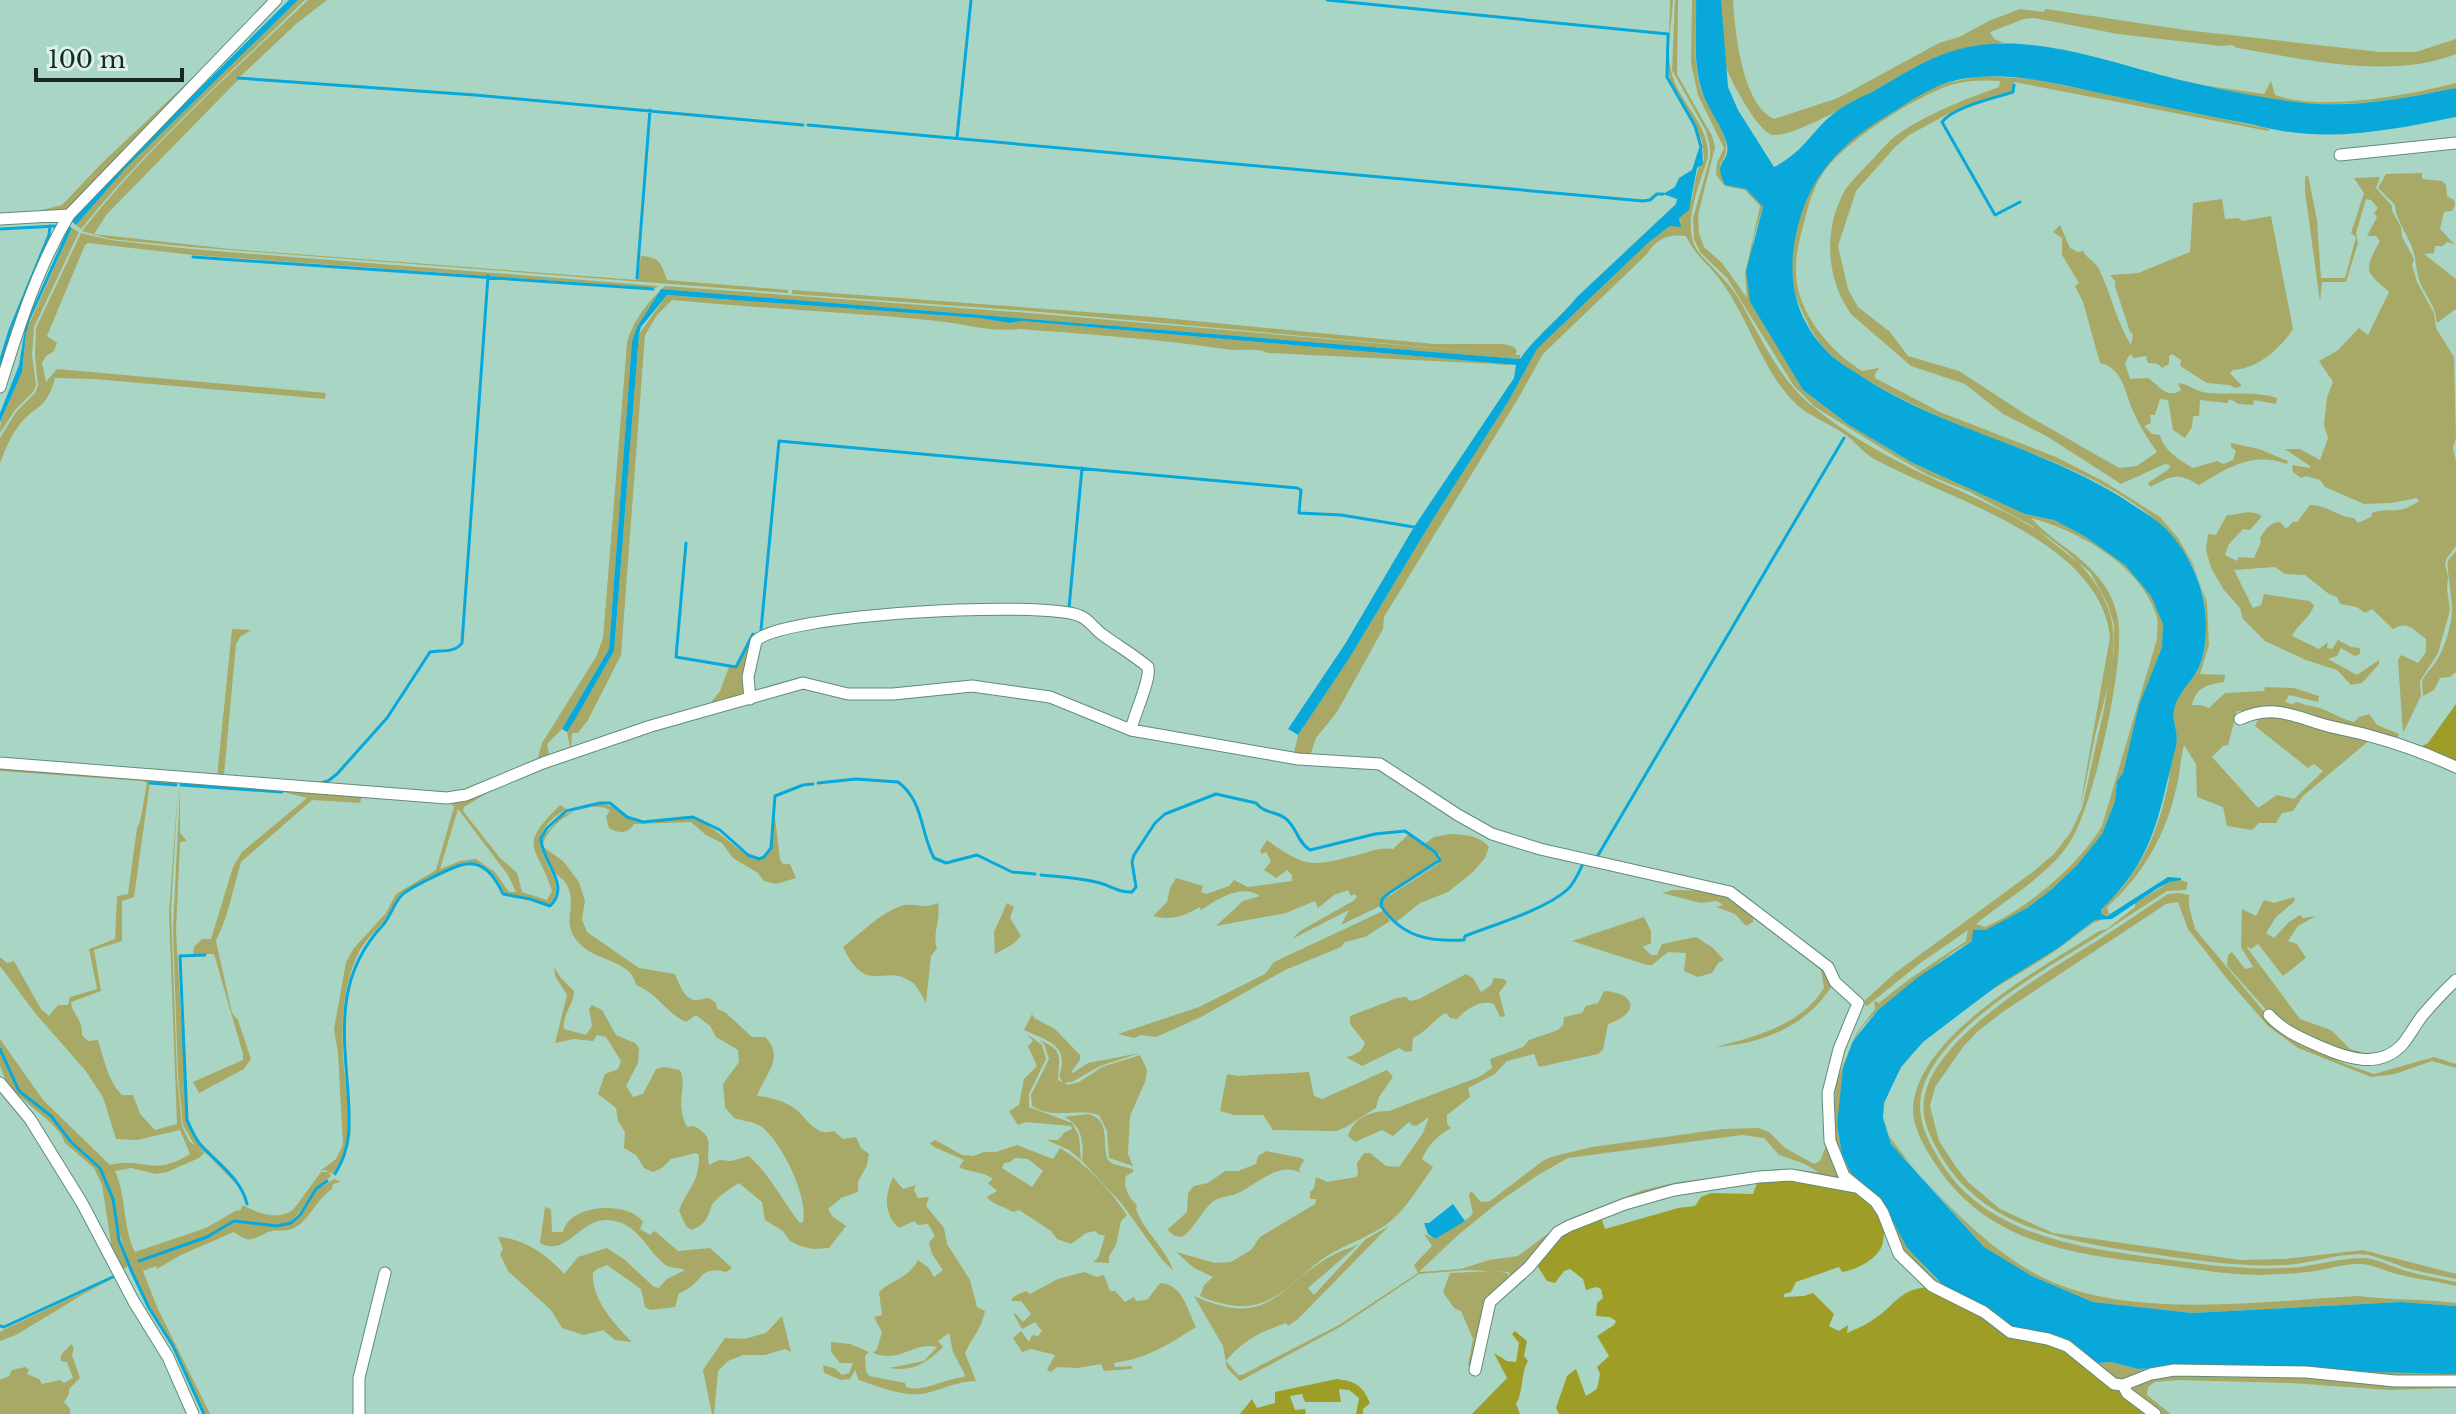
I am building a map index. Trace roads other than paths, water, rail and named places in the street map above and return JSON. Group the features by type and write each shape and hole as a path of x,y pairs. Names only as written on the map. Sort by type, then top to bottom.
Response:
{"street":[{"path":"0,387 20,322 57,235 69,215 276,0"},
{"path":"2340,155 2456,143"},
{"path":"0,219 69,215"},
{"path":"750,699 748,677 756,641 775,631 882,614 1003,610 1066,612 1083,616 1102,635 1148,667 1150,673 1136,707 1131,730"},
{"path":"0,763 447,798 466,795 543,763 651,726 803,683 848,694 893,694 972,686 1050,697 1131,730 1298,759 1380,764 1492,834 1540,849 1730,892 1828,967 1835,982 1858,1003 1832,1072 1827,1114 1836,1161 1844,1176 1876,1202 1899,1254 1932,1286 1975,1307 2010,1332 2067,1346 2114,1384 2123,1385 2151,1374 2174,1370 2306,1372 2395,1381 2456,1381"},
{"path":"2240,719 2262,712 2296,714 2334,728 2370,735 2456,767"},
{"path":"2269,1015 2285,1030 2332,1052 2376,1060 2389,1055 2401,1045 2456,980"},
{"path":"0,1083 30,1119 82,1203 134,1302 168,1357 193,1414"},
{"path":"1475,1370 1490,1302 1529,1267 1558,1232 1569,1226 1625,1204 1674,1190 1759,1177 1791,1175 1856,1187"},
{"path":"359,1414 359,1378 385,1273"},
{"path":"2123,1385 2127,1393 2155,1414"}],"water":[{"path":"289,0 298,0 126,168 76,225 71,221 78,210"},
{"path":"1696,0 1721,0 1728,87 1738,110 1774,167 1794,154 1828,118 1846,105 1935,58 1986,44 2047,47 2213,87 2303,103 2370,102 2456,88 2456,117 2380,131 2330,135 2280,131 2026,78 1992,76 1957,80 1928,91 1885,117 1857,136 1833,158 1807,199 1796,233 1792,267 1797,301 1803,317 1832,356 1895,396 1927,412 2061,465 2151,517 2175,539 2189,560 2205,609 2203,655 2196,673 2175,705 2176,746 2159,814 2133,872 2101,910 2101,914 2107,916 2168,877 2181,880 2158,888 2112,919 2095,920 2058,948 1998,985 1923,1042 1901,1067 1884,1103 1883,1118 1891,1144 1984,1247 2032,1276 2093,1302 2192,1313 2401,1302 2456,1306 2456,1374 2174,1367 2138,1369 2111,1362 2096,1363 2078,1348 2012,1328 1997,1315 1942,1284 1907,1248 1886,1208 1851,1173 1842,1154 1837,1125 1843,1068 1853,1041 1878,1010 1917,978 1972,941 1973,930 1986,930 2027,908 2052,889 2078,864 2102,834 2115,801 2117,781 2123,773 2139,705 2162,647 2163,624 2151,596 2125,565 2086,537 2054,520 2025,514 1913,463 1849,425 1803,390 1750,302 1746,271 1763,207 1746,189 1725,185 1721,176 1727,145 1705,100 1700,82 1696,59"},
{"path":"1702,147 1703,164 1697,168 1689,210 1679,218 1681,227 1670,226 1649,242 1537,349 1508,402 1298,735 1288,729 1345,644 1414,527 1514,378 1516,365 1022,321 1010,323 979,318 667,295 641,327 639,334 614,651 567,732 562,729 609,649 632,341 637,327 661,289 1520,359 1577,297 1676,204 1677,199 1663,194 1692,170"},
{"path":"69,226 72,228 30,320 22,372 0,422 0,413 19,365 26,323"},
{"path":"1453,1204 1465,1221 1435,1239 1428,1234 1424,1223 1429,1223"}],"waterway":[{"path":"957,138 971,0"},
{"path":"1327,0 1668,34 1667,77 1695,126 1701,147"},
{"path":"238,78 475,95 803,125"},
{"path":"2014,85 2013,92 1965,107 1942,122 1995,215 2020,202"},
{"path":"637,278 650,110"},
{"path":"808,125 1643,201 1663,194"},
{"path":"0,363 50,226"},
{"path":"0,229 56,226"},
{"path":"193,257 653,289"},
{"path":"321,783 337,774 387,718 430,652 452,650 462,643 488,276"},
{"path":"1597,857 1844,438"},
{"path":"761,630 779,441 1297,488 1301,490 1299,513 1341,515 1414,527"},
{"path":"1069,608 1082,468"},
{"path":"686,543 676,657 736,667 753,634"},
{"path":"818,783 856,779 898,782 913,798 934,858 946,863 977,855 1012,872 1035,874"},
{"path":"150,783 176,785"},
{"path":"335,1174 349,1134 344,1024 350,983 368,944 403,894 453,868 474,864 491,875 503,894 550,906 556,898 557,882 541,838 566,811 600,803 610,803 627,817 643,822 693,817 720,830 748,855 759,859 771,848 775,796 813,784"},
{"path":"181,785 282,792"},
{"path":"1041,875 1086,880 1132,892 1136,887 1132,862 1134,855 1155,823 1165,814 1216,794 1256,803 1285,818 1310,850 1375,834 1405,831 1435,852 1440,860 1389,893 1382,899 1381,906 1398,925 1428,938 1464,940 1465,936 1547,903 1571,886 1584,862"},
{"path":"205,955 180,956 187,1120 200,1144 239,1186 247,1204"},
{"path":"0,1049 19,1091 51,1116 71,1142 100,1168 113,1199 119,1240 131,1270 149,1308 173,1346 204,1414"},
{"path":"139,1261 207,1237 234,1221 277,1226 291,1223 300,1215 316,1189 327,1181"},
{"path":"0,1326 4,1327 117,1275"}]}
